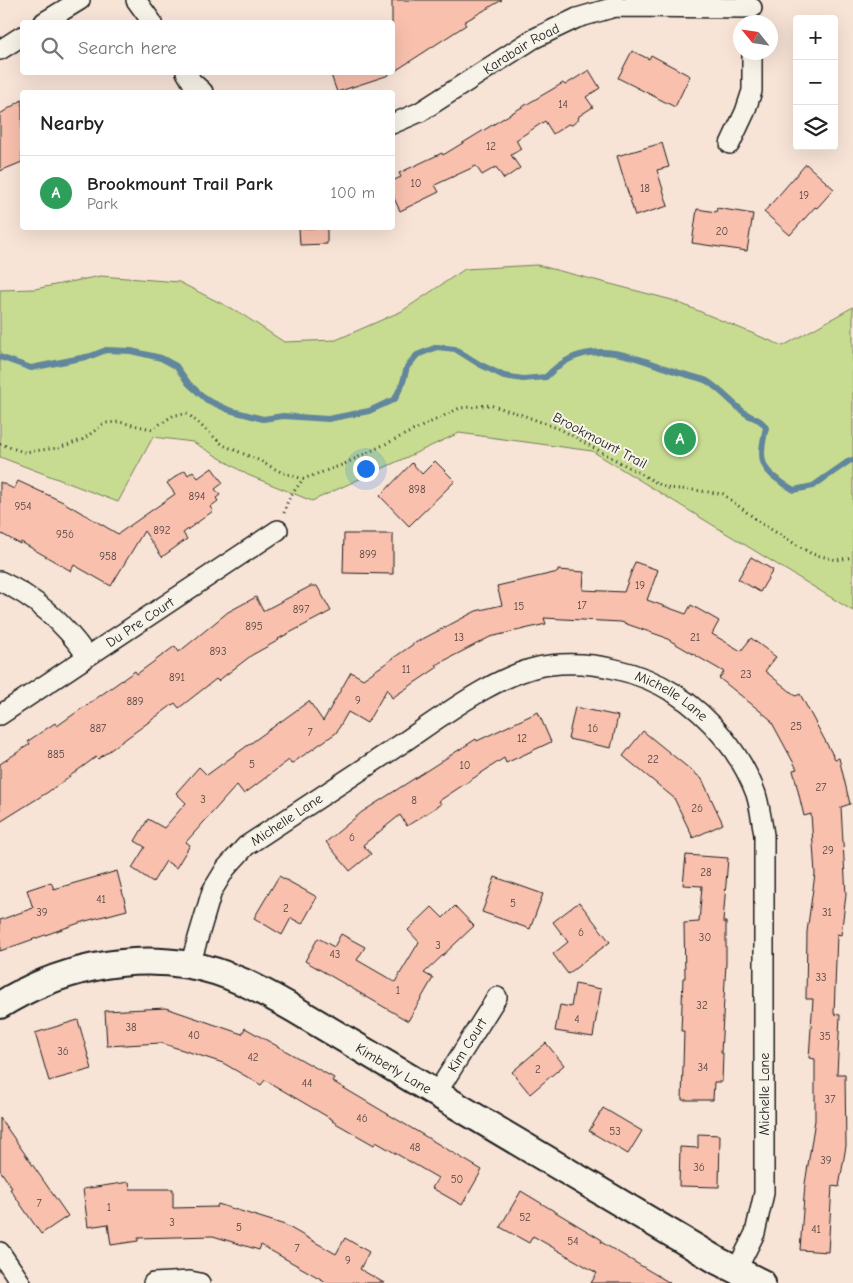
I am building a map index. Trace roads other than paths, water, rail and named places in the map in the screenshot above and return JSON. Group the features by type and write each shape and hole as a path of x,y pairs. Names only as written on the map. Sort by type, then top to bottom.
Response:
{"street":[{"path":"47,20 80,0"},
{"path":"136,0 151,20"},
{"name":"Karabair Road","path":"395,123 420,112 533,40 577,18 615,7 752,10"},
{"path":"0,50 20,37"},
{"path":"730,144 745,112 752,91 752,60"},
{"path":"188,75 201,90"},
{"name":"Du Pre Court","path":"0,714 278,530"},
{"path":"0,581 35,600 54,616 72,634 88,656"},
{"name":"Michelle Lane","path":"190,965 212,891 226,868 246,846 468,700 513,675 549,665 578,664 608,668 633,674 661,685 682,698 710,720 728,745 742,766 756,795 764,835 764,1193 755,1232 736,1270"},
{"name":"Kimberly Lane","path":"0,1005 40,983 76,971 122,963 141,962 190,965 225,975 260,990 736,1270 762,1283"},
{"name":"Kim Court","path":"436,1094 497,997"},
{"path":"0,1252 21,1283"},
{"path":"154,1283 200,1283"}],"waterway":[{"path":"0,357 31,368 91,356 106,350 131,351 161,358 176,366 189,384 207,400 229,410 263,419 283,416 328,419 369,411 395,399 403,382 407,367 417,355 437,347 455,349 479,364 504,376 523,379 546,377 561,364 576,356 592,352 608,352 641,359 707,381 745,413 764,424 766,428 762,459 765,466 775,478 794,490 813,486 853,460"}],"place":[{"name":"Brookmount Trail Park","path":"680,439"}]}
